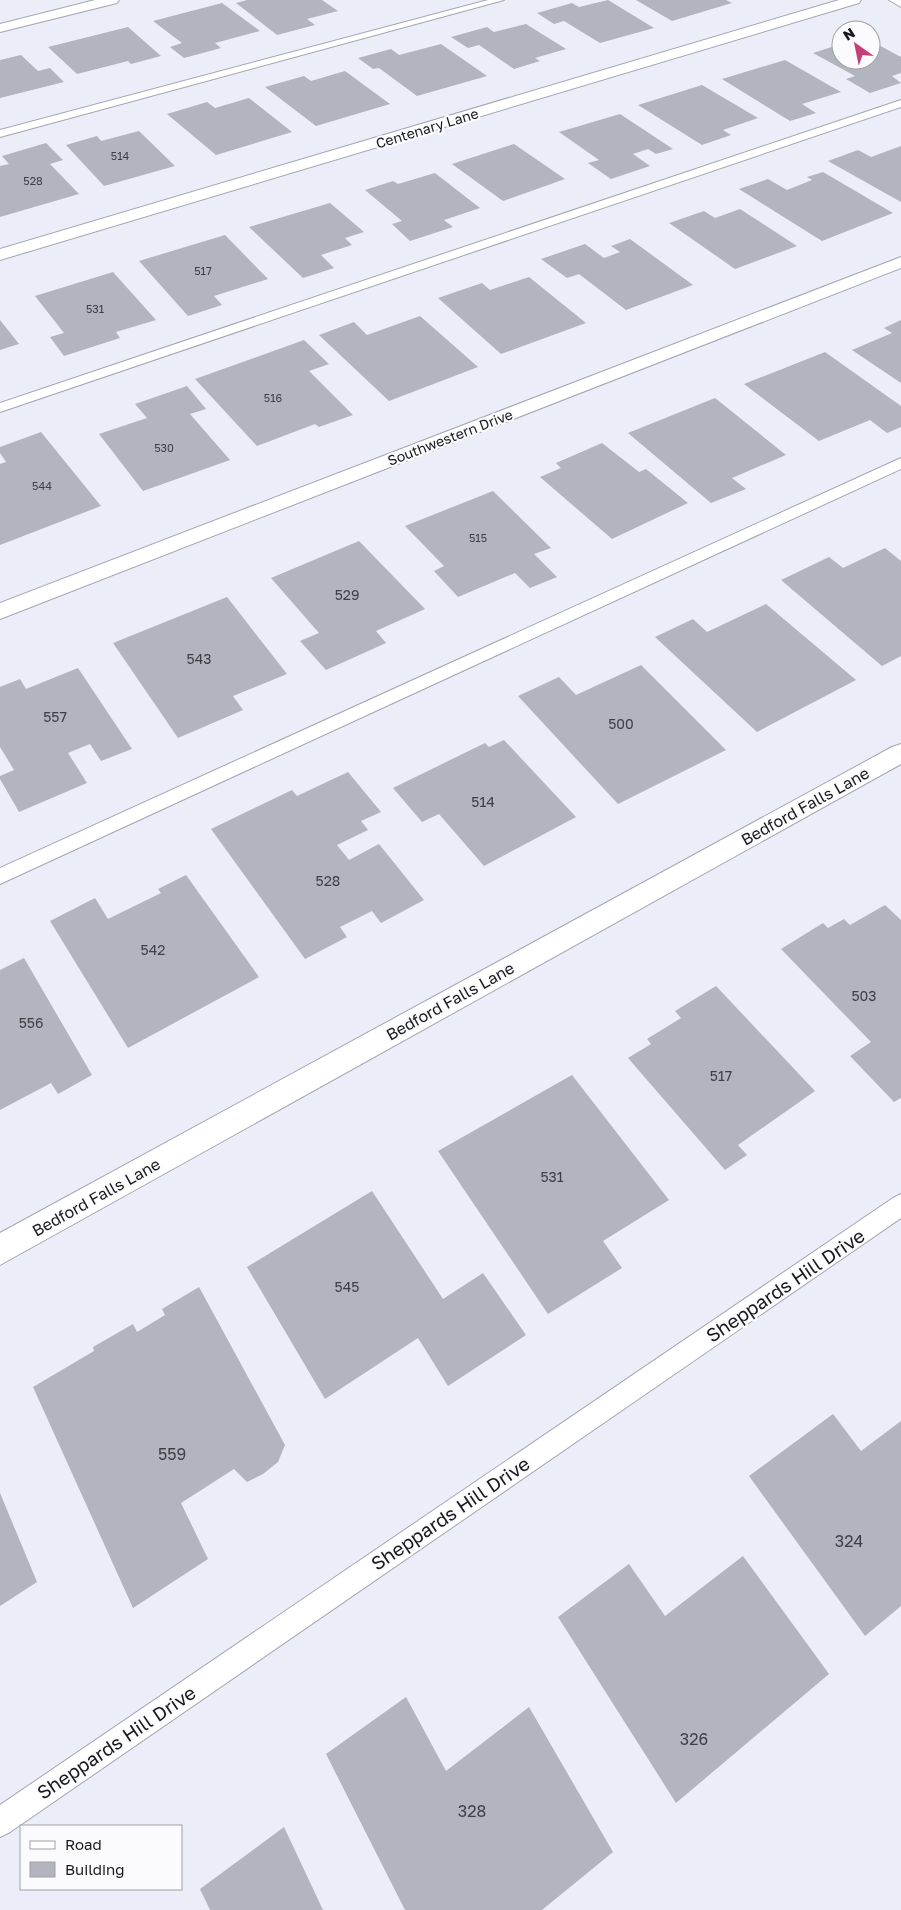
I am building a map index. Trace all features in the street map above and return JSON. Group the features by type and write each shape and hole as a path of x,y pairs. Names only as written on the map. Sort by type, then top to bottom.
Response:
{"street":[{"path":"0,28 112,0"},
{"name":"Centenary Lane","path":"0,256 854,0"},
{"path":"896,0 901,3"},
{"name":"Southwestern Drive","path":"0,611 901,262"},
{"name":"Bedford Falls Lane","path":"0,1250 901,753"}],"lane":[{"path":"0,134 499,0"},
{"path":"0,408 901,103"},
{"path":"0,876 901,463"},
{"name":"Sheppards Hill Drive","path":"0,1822 901,1205"}],"building":[{"path":"247,0 322,0 338,11 307,19 315,25 277,35 236,3"},
{"path":"608,0 654,28 600,43 564,21 554,24 537,13 572,3 579,7"},
{"path":"636,0 726,0 732,3 672,21"},
{"path":"222,3 260,31 215,43 221,48 184,58 170,47 182,43 153,21"},
{"path":"526,24 566,49 535,58 540,61 514,69 479,45 468,48 451,37 487,27 494,32"},
{"path":"128,27 161,56 131,64 128,61 77,74 48,47"},
{"path":"441,44 487,76 417,96 379,68 373,69 358,58 391,49 399,55"},
{"path":"881,46 901,57 901,73 892,76 901,83 870,93 846,79 855,76 844,70 881,70"},
{"path":"831,47 831,63 813,53"},
{"path":"21,55 38,71 50,68 64,82 0,98 0,60"},
{"path":"785,60 841,92 802,104 816,113 790,121 722,79"},
{"path":"345,71 390,104 316,126 265,87 304,76 311,81"},
{"path":"702,85 758,118 723,130 731,135 702,145 638,105"},
{"path":"249,98 292,132 216,155 167,114 207,102 215,108"},
{"path":"620,114 673,149 656,154 648,149 633,154 650,166 611,179 588,163 599,160 559,132"},
{"path":"139,131 175,166 104,186 66,145 97,136 101,141"},
{"path":"46,143 63,160 50,164 79,194 0,217 0,166 9,164 2,156"},
{"path":"514,144 565,179 503,201 452,164"},
{"path":"901,146 901,202 828,161 858,150 871,157"},
{"path":"823,172 893,213 822,241 739,189 768,179 787,190 812,180 807,177"},
{"path":"435,173 480,208 444,220 453,227 410,241 392,224 402,221 365,190 393,181 398,184"},
{"path":"330,203 364,232 345,238 352,245 321,255 334,268 303,278 249,227"},
{"path":"740,209 797,246 735,269 669,223 704,211 715,218"},
{"path":"225,235 268,279 214,296 222,305 188,316 139,261"},
{"path":"630,239 693,285 626,310 579,274 567,278 541,259 585,244 604,258 620,252 611,246"},
{"path":"113,272 156,320 116,332 120,338 64,356 50,337 64,333 35,296"},
{"path":"529,277 586,323 501,354 438,298 482,283 490,290"},
{"path":"420,316 478,367 389,401 319,335 354,322 367,335"},
{"path":"0,320 19,344 0,350"},
{"path":"901,320 901,383 852,350 892,333 884,328"},
{"path":"304,340 329,364 309,371 353,415 319,427 315,424 257,446 195,379"},
{"path":"825,352 901,406 901,427 887,433 870,420 819,441 744,384"},
{"path":"187,386 206,409 190,414 230,460 143,491 99,434 147,418 135,404"},
{"path":"715,398 786,455 732,478 746,489 711,503 628,433"},
{"path":"41,432 101,506 0,545 0,464 6,462 0,453 0,447"},
{"path":"602,443 639,472 646,469 688,503 612,539 540,477 561,468 556,463"},
{"path":"493,491 551,548 534,554 557,577 530,588 515,573 458,597 434,571 444,566 405,526"},
{"path":"359,541 425,609 376,631 386,643 326,670 300,641 319,633 271,578"},
{"path":"885,548 901,561 901,656 882,666 781,580 829,557 843,568"},
{"path":"227,597 287,674 233,696 243,710 178,738 113,643"},
{"path":"766,604 856,680 757,732 655,637 693,619 707,632"},
{"path":"641,665 726,750 618,804 518,696 559,677 576,695"},
{"path":"78,668 132,749 101,761 90,744 68,753 87,783 19,812 0,779 0,776 14,770 0,747 0,687 20,679 26,689"},
{"path":"504,740 576,817 484,866 439,814 422,822 393,788 485,743 489,747"},
{"path":"348,772 381,812 361,821 368,830 337,845 349,860 379,844 424,900 381,923 372,911 340,927 347,937 305,959 211,829 292,790 297,796"},
{"path":"186,875 259,977 128,1048 50,921 95,898 108,919 161,893 158,889"},
{"path":"885,905 901,920 901,1098 894,1102 850,1056 871,1042 781,949 823,923 828,928 844,919 850,925"},
{"path":"24,958 92,1075 58,1094 51,1083 0,1110 0,970"},
{"path":"716,986 815,1091 738,1145 747,1155 725,1170 628,1058 651,1044 647,1039 681,1018 675,1011"},
{"path":"572,1075 669,1200 603,1241 622,1268 548,1314 438,1151"},
{"path":"372,1191 443,1299 483,1273 526,1335 448,1386 418,1338 325,1399 247,1267"},
{"path":"199,1287 285,1445 278,1462 263,1474 247,1482 234,1469 181,1503 208,1559 133,1608 33,1387 94,1351 93,1347 133,1324 137,1332 165,1315 162,1309"},
{"path":"833,1414 861,1451 901,1421 901,1606 865,1636 749,1476"},
{"path":"0,1493 37,1582 0,1606"},
{"path":"743,1556 829,1674 676,1803 558,1617 629,1564 665,1616"},
{"path":"406,1697 446,1771 529,1707 613,1852 542,1910 405,1910 326,1754"},
{"path":"284,1827 323,1910 210,1910 200,1889"}]}
